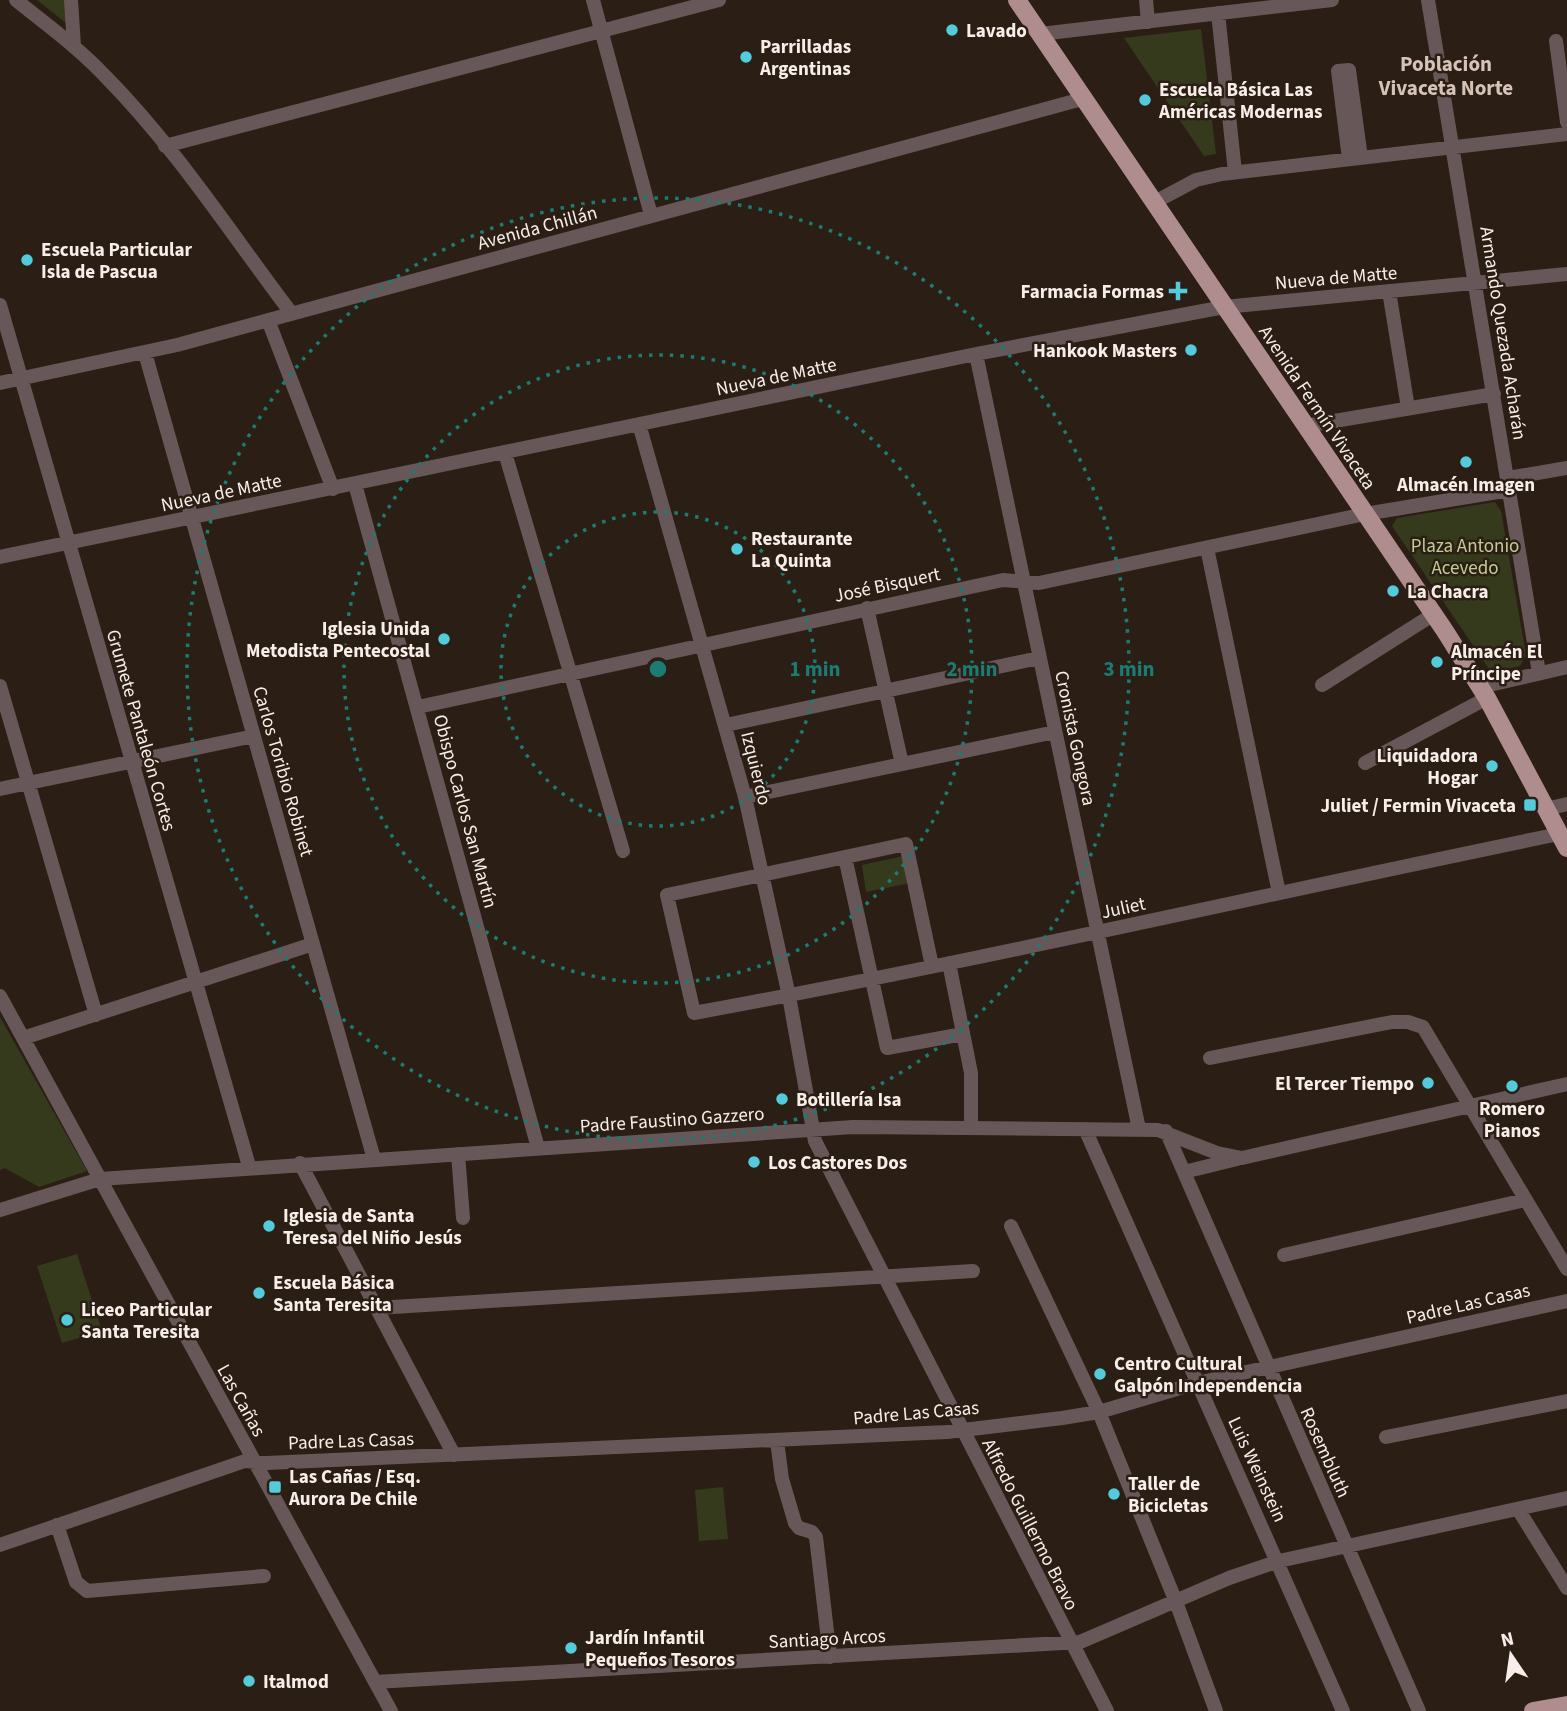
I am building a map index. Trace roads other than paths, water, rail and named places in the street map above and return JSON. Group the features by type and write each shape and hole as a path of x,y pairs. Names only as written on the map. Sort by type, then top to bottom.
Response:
{"main road":[{"name":"Avenida Fermín Vivaceta","path":"1017,0 1434,614 1484,692 1563,841"},
{"path":"1534,1711 1567,1705"}],"street":[{"path":"16,0 74,46 107,78 165,146 292,314"},
{"path":"71,0 74,46"},
{"path":"593,0 651,215"},
{"path":"165,146 719,0"},
{"path":"1146,0 1148,22"},
{"path":"1040,34 1218,13 1239,5 1332,0"},
{"name":"Armando Quezada Acharán","path":"1429,0 1539,673"},
{"path":"1218,13 1236,172"},
{"path":"1556,41 1567,122"},
{"name":"Avenida Chillán","path":"0,383 145,353 1082,99"},
{"path":"1349,110 1355,158"},
{"path":"1153,203 1196,180 1236,172 1567,134"},
{"name":"Nueva de Matte","path":"0,557 976,355 1224,307 1567,274"},
{"path":"1389,291 1408,408"},
{"name":"Grumete Pantaleón Cortes","path":"0,305 249,1166"},
{"path":"268,320 333,489"},
{"name":"Carlos Toribio Robinet","path":"145,353 374,1159"},
{"name":"Cronista Gongora","path":"976,355 1139,1129"},
{"path":"1305,426 1494,394"},
{"name":"Izquierdo","path":"639,424 745,797 789,996 811,1128"},
{"path":"505,453 623,851"},
{"name":"José Bisquert","path":"418,707 867,608 1003,580 1039,583 1509,484 1567,468"},
{"name":"Obispo Carlos San Martín","path":"355,484 538,1148"},
{"path":"1207,548 1279,893"},
{"path":"867,608 902,764"},
{"path":"1322,685 1434,614"},
{"path":"726,725 1040,658"},
{"path":"1365,764 1484,692 1539,673 1567,667"},
{"path":"0,686 96,1014"},
{"path":"745,797 1055,732"},
{"path":"0,789 254,736"},
{"path":"1546,808 1567,804"},
{"name":"Juliet","path":"763,874 667,895 694,1013 872,979 1279,893 1563,841"},
{"path":"763,874 906,844 932,966"},
{"path":"845,857 887,1048 963,1034"},
{"path":"23,1038 313,944"},
{"path":"949,963 971,1073 971,1126"},
{"name":"Las Cañas","path":"0,996 391,1711"},
{"path":"1210,1058 1392,1022 1408,1022 1423,1027 1567,1269"},
{"name":"Padre Faustino Gazzero","path":"1184,1172 1567,1084"},
{"name":"Padre Faustino Gazzero","path":"0,1210 100,1179 249,1166 458,1154 811,1128 971,1126 1139,1129 1166,1131 1217,1153 1242,1158"},
{"name":"Alfredo Guillermo Bravo","path":"811,1128 961,1430 1107,1711"},
{"name":"Luis Weinstein","path":"1085,1129 1279,1561 1343,1711"},
{"name":"Rosembluth","path":"1166,1131 1419,1711"},
{"path":"458,1154 463,1217"},
{"path":"300,1163 454,1455"},
{"path":"1284,1255 1524,1200"},
{"path":"1011,1226 1099,1412 1176,1602 1216,1711"},
{"path":"377,1308 885,1279 973,1271"},
{"name":"Padre Las Casas","path":"0,1545 245,1461 454,1455 961,1430 1099,1412 1197,1383 1567,1301"},
{"path":"1387,1437 1567,1401"},
{"path":"777,1441 782,1479 795,1522 799,1528 812,1532 816,1537 830,1657"},
{"name":"Santiago Arcos","path":"375,1682 1072,1643 1229,1578 1279,1561 1567,1499"},
{"path":"1518,1509 1567,1588"},
{"path":"57,1525 76,1582 87,1591 264,1576"}],"place":[{"name":"Lavado","path":"952,30"},
{"name":"Parrilladas Argentinas","path":"746,57"},
{"name":"Escuela Básica Las Américas Modernas","path":"1145,100"},
{"name":"Escuela Particular Isla de Pascua","path":"27,260"},
{"name":"Farmacia Formas","path":"1178,291"},
{"name":"Hankook Masters","path":"1191,350"},
{"name":"Almacén Imagen","path":"1466,462"},
{"name":"Restaurante La Quinta","path":"737,549"},
{"name":"La Chacra","path":"1393,591"},
{"name":"Iglesia Unida Metodista Pentecostal","path":"444,639"},
{"name":"Almacén El Príncipe","path":"1437,662"},
{"name":"Liquidadora Hogar","path":"1492,766"},
{"name":"Juliet / Fermin Vivaceta","path":"1530,805"},
{"name":"El Tercer Tiempo","path":"1428,1083"},
{"name":"Romero Pianos","path":"1512,1086"},
{"name":"Botillería Isa","path":"782,1099"},
{"name":"Los Castores Dos","path":"754,1162"},
{"name":"Iglesia de Santa Teresa del Niño Jesús","path":"269,1226"},
{"name":"Escuela Básica Santa Teresita","path":"259,1293"},
{"name":"Liceo Particular Santa Teresita","path":"67,1320"},
{"name":"Centro Cultural Galpón Independencia","path":"1100,1374"},
{"name":"Las Cañas / Esq. Aurora De Chile","path":"275,1487"},
{"name":"Taller de Bicicletas","path":"1114,1494"},
{"name":"Jardín Infantil Pequeños Tesoros","path":"571,1648"},
{"name":"Italmod","path":"249,1681"}],"district":[{"name":"Población Vivaceta Norte","path":"1446,76"}],"park label":[{"name":"Plaza Antonio Acevedo","path":"1465,556"}]}
